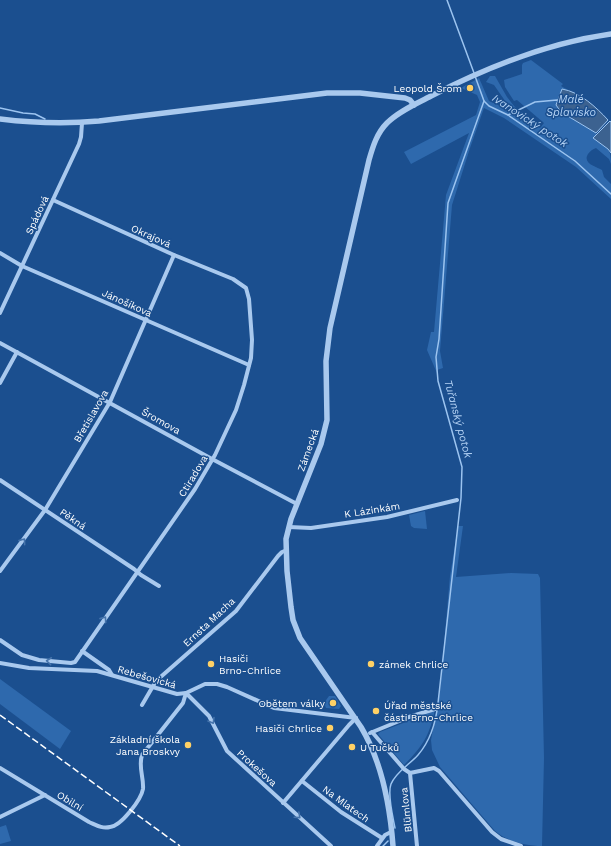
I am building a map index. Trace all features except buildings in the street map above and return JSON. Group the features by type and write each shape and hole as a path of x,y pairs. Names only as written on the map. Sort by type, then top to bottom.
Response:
{"street":[{"name":"Zámecká","path":"393,846 383,782 369,734 310,654 296,629 290,607 286,540 297,504 325,432 327,411 326,361 330,328 372,147 378,135 387,123 397,114 478,72 513,59 585,38 611,34"},
{"path":"0,119 37,123 82,123 117,120 299,96 337,93 401,97 410,100 414,105"},
{"name":"Spádová","path":"0,313 80,140 82,123"},
{"name":"Okrajová","path":"53,200 243,285"},
{"name":"Jánošíkova","path":"0,253 22,266 249,366"},
{"name":"Břetislavova","path":"0,571 45,510 110,402 174,255"},
{"name":"Ctiradova","path":"0,640 22,655 39,660 73,663 195,489 212,459 240,400 249,366 252,340 249,299 246,288 243,285"},
{"name":"Šromova","path":"0,343 297,504"},
{"path":"0,383 17,352"},
{"name":"Pěkná","path":"0,480 159,586"},
{"name":"K Lázinkám","path":"289,527 311,528 387,517 457,500"},
{"name":"Ernsta Macha","path":"142,705 156,680 236,611 278,556 287,550"},
{"path":"82,651 109,670 112,675"},
{"name":"Rebešovická","path":"0,663 29,668 91,671 112,675 176,694 186,693 205,684 217,684 274,708 356,718"},
{"name":"Prokešova","path":"186,693 209,716 227,751 331,846"},
{"name":"Obilní","path":"0,768 89,822 103,828 117,825 138,802 142,792 143,782 140,764 142,755 183,704 186,693"},
{"path":"435,709 409,717 369,734 403,768 410,773 434,768 439,771 492,832 501,839 521,846"},
{"path":"283,803 356,718"},
{"name":"Blümlova","path":"410,773 418,846"},
{"name":"Na Mlatech","path":"302,780 341,812 382,838"},
{"path":"0,817 45,795"},
{"path":"377,846 382,838 392,832"}],"shaded area":[{"path":"531,60 563,84 561,86 568,90 562,89 556,105 596,133 594,138 609,151 611,164 609,159 596,148 588,154 587,160 588,163 602,170 604,177 611,184 611,199 576,167 504,118 484,108 452,205 440,351 443,368 437,370 437,373 427,350 431,332 434,332 446,195 469,133 411,164 404,152 476,115 480,102 477,95 461,88 479,78 489,101 512,111 494,85 486,82 490,76 495,76 514,106 540,128 544,123 517,100 514,101 505,87 504,80 522,74 523,63"},
{"path":"425,511 427,529 414,528 411,526 409,515"},
{"path":"458,526 463,526 456,577 511,573 538,574 540,578 544,758 542,846 517,842 505,838 495,831 440,767 432,750 431,740 440,691 450,576"},
{"path":"0,679 71,731 60,749 0,704"},
{"path":"329,696 335,696 341,706 339,709 326,708 324,703"},
{"path":"435,709 431,726 425,740 404,765 378,734 429,713"},
{"path":"6,825 11,841 0,844 0,827"}],"water":[{"name":"Malé Splavisko","path":"562,89 575,93 593,105 608,120 596,133 561,112 556,105"},
{"path":"610,121 611,122 611,153 593,138"}],"waterway":[{"name":"Ivanovický potok","path":"447,0 474,73"},
{"name":"Ivanovický potok","path":"475,76 484,101 489,106 508,115 575,161 611,194"},
{"name":"Tuřanský potok","path":"395,828 390,799 391,784 399,772 423,749 430,737 436,717 438,703 461,498 462,467 438,381 436,357 439,339 448,203 484,101"},
{"path":"508,115 535,102 560,101"},
{"path":"0,108 35,114 45,119"},
{"name":"Tuřanský potok","path":"383,846 388,841"}],"railway":[{"path":"0,715 180,846"}],"place":[{"name":"Leopold Šrom","path":"470,88"},
{"name":"Hasiči Brno-Chrlice","path":"211,664"},
{"name":"zámek Chrlice","path":"371,664"},
{"name":"Obětem války","path":"333,703"},
{"name":"Úřad městské části Brno-Chrlice","path":"376,711"},
{"name":"Hasiči Chrlice","path":"330,728"},
{"name":"Základní škola Jana Broskvy","path":"188,745"},
{"name":"U Tučků","path":"352,747"}]}
